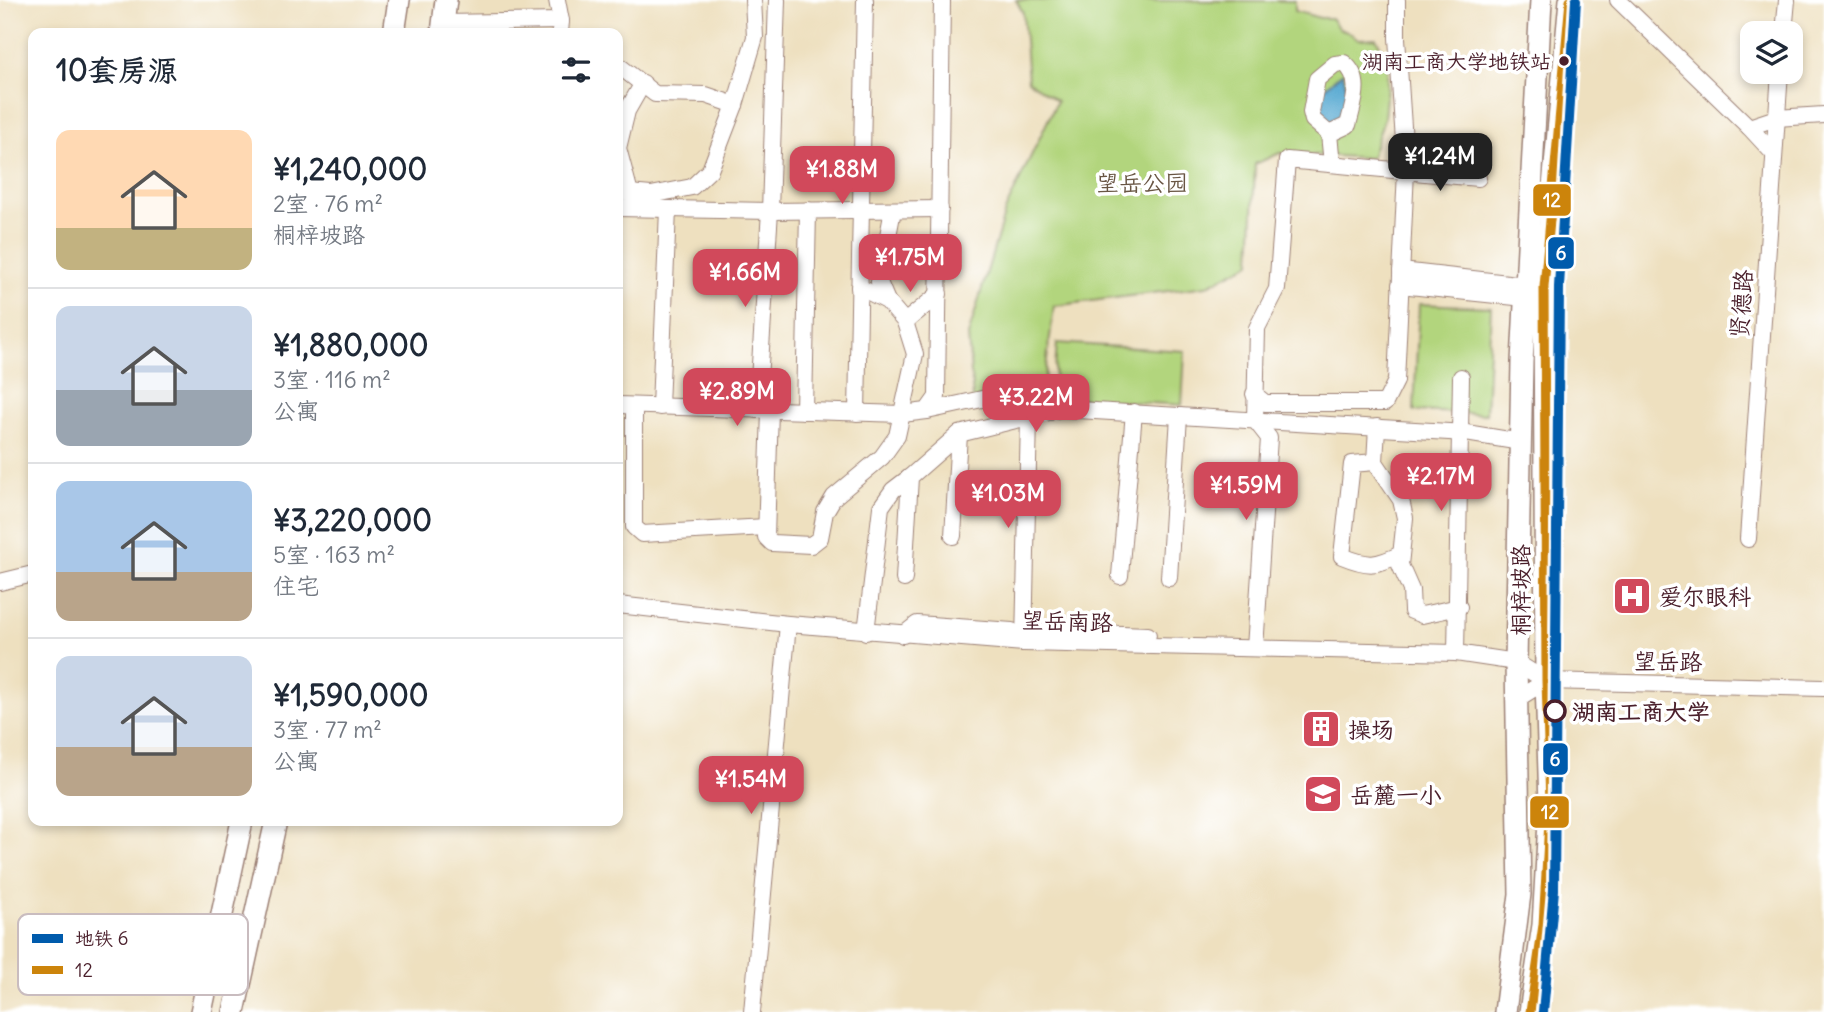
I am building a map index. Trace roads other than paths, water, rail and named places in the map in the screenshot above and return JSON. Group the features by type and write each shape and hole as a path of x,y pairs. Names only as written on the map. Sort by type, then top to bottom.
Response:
{"main road":[{"path":"395,28 399,0"},
{"path":"443,28 446,0"},
{"name":"桐梓坡路","path":"1505,1012 1520,894 1516,662 1521,442 1525,292 1541,0"},
{"name":"桐梓坡路","path":"1530,1012 1543,925 1550,804 1546,681 1544,287 1570,0"},
{"path":"222,914 241,826"},
{"path":"248,948 275,826"}],"street":[{"path":"443,28 561,27 558,0"},
{"path":"624,192 651,195 692,187 710,170 755,37 753,0"},
{"path":"777,0 764,410 766,537 772,543 811,545 820,538 825,512 834,497 882,457 897,436 915,354 905,322 887,301 879,282 893,210"},
{"path":"857,413 865,0"},
{"path":"927,411 937,397 942,0"},
{"path":"1254,394 1265,402 1385,403 1396,381 1406,171 1397,0"},
{"path":"1618,0 1774,154"},
{"path":"1785,21 1787,0"},
{"path":"623,69 655,94 706,95 734,105"},
{"path":"623,127 627,111 643,83"},
{"name":"贤德路","path":"1748,539 1779,84"},
{"path":"1749,127 1776,118 1824,115"},
{"path":"1329,134 1332,164"},
{"path":"1255,648 1269,438 1255,420 1257,328 1277,289 1287,160 1478,178"},
{"path":"623,208 770,211 940,209"},
{"path":"660,407 668,209"},
{"path":"804,411 808,210"},
{"path":"1400,278 1525,292"},
{"path":"859,287 887,301"},
{"path":"905,322 939,294"},
{"path":"1456,653 1459,607 1461,377"},
{"path":"766,527 642,534 634,527 626,405 902,414 1037,387 1045,393 1050,412"},
{"path":"866,632 881,507 893,490 959,433 1061,409 1461,433 1521,442"},
{"path":"1120,576 1134,412"},
{"path":"1169,578 1180,416"},
{"path":"1024,643 1029,417"},
{"path":"1377,428 1375,462 1401,500 1405,518 1401,565 1410,590 1412,611 1422,615 1459,607"},
{"path":"953,536 959,433"},
{"path":"1375,462 1352,464 1342,556 1362,564 1378,565 1401,554"},
{"path":"904,579 910,477"},
{"path":"0,582 28,575"},
{"name":"望岳南路","path":"623,606 866,632 1024,643 1456,653 1516,662"},
{"path":"752,1012 788,624"},
{"path":"1024,643 1042,631 1149,635"},
{"path":"1516,662 1546,681 1517,699"},
{"name":"望岳路","path":"1546,681 1824,688"}],"water":[{"path":"1343,72 1347,107 1334,126 1324,123 1319,110 1318,93"}],"metro line":[{"name":"6","path":"1543,1012 1554,890 1559,287 1576,0"}],"place":[{"name":"湖南工商大学地铁站","path":"1564,61"},
{"name":"爱尔眼科","path":"1632,596"},
{"name":"湖南工商大学","path":"1555,711"},
{"name":"操场","path":"1321,729"},
{"name":"岳麓一小","path":"1323,794"}],"park label":[{"name":"望岳公园","path":"1142,182"}]}
